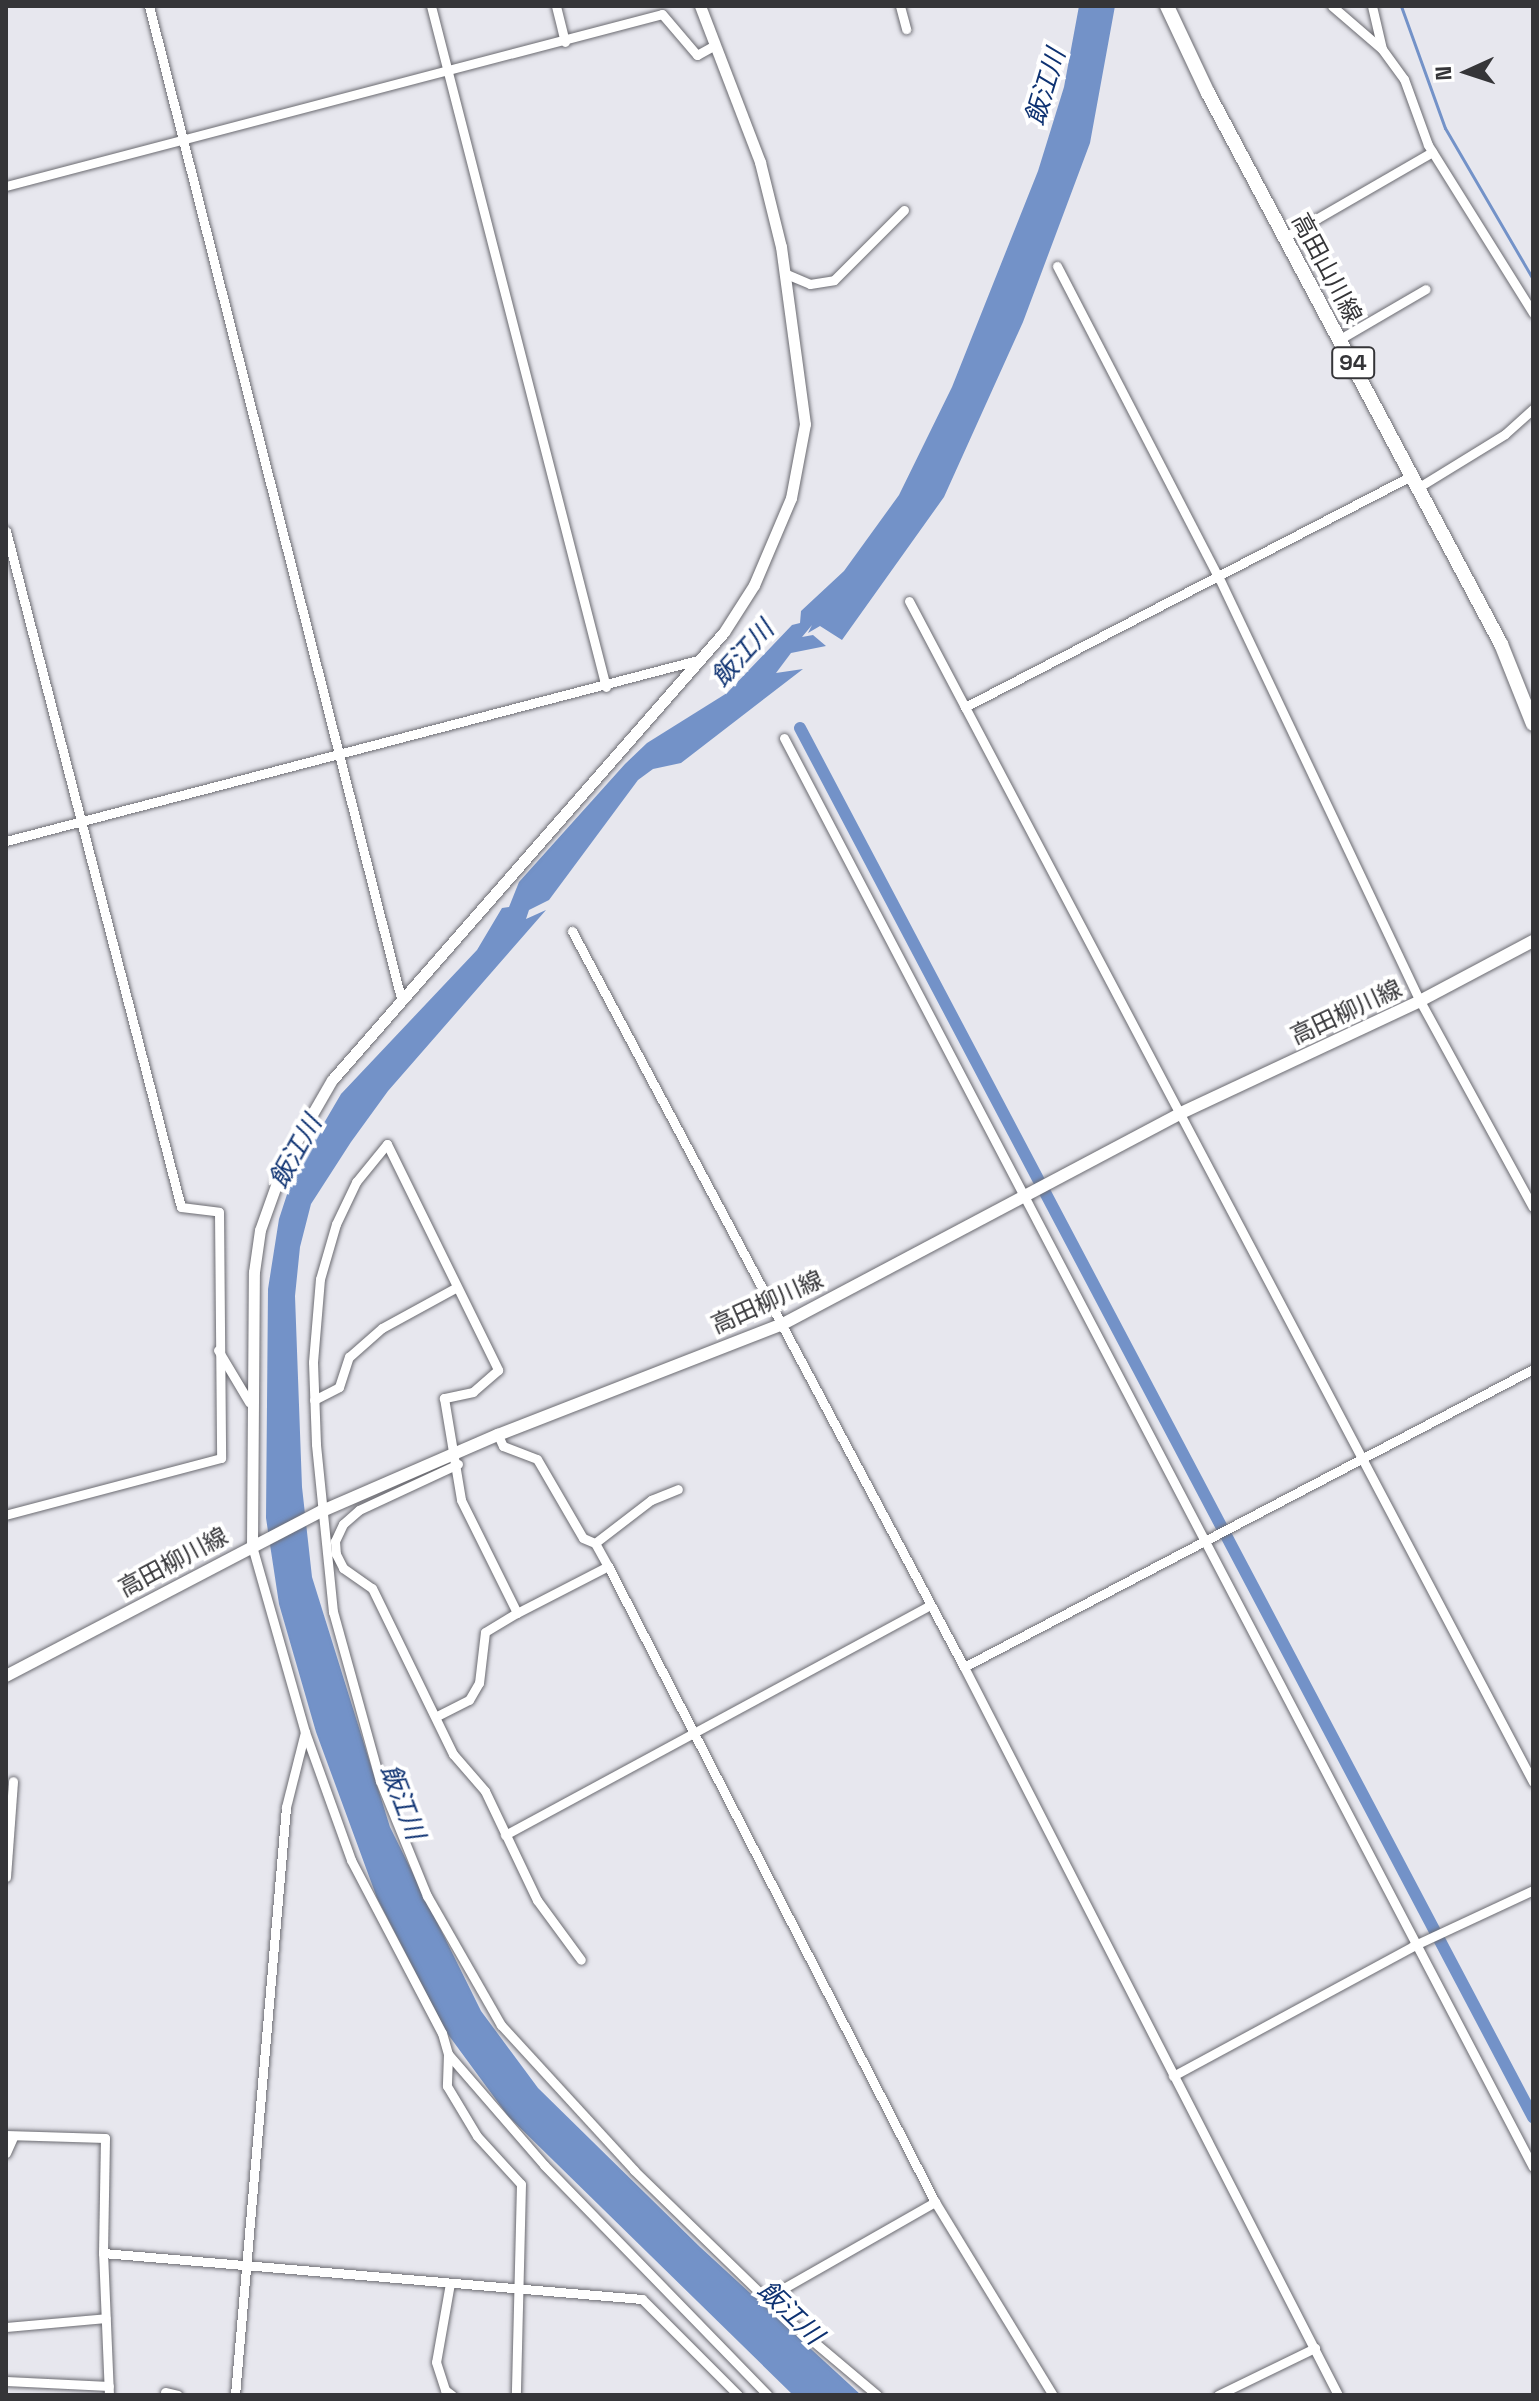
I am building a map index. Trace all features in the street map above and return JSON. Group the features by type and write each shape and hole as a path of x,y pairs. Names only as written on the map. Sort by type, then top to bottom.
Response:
{"main road":[{"name":"高田山川線","path":"1167,6 1285,237 1501,644 1533,724"},
{"name":"高田柳川線","path":"6,1676 322,1511 457,1458 498,1435 783,1324 1179,1114 1420,1001 1533,941"}],"street":[{"path":"149,6 343,754 401,998"},
{"path":"431,6 606,687"},
{"path":"556,6 565,42"},
{"path":"700,6 760,162 784,273 803,394 800,465 754,585 724,632 332,1080 270,1196 254,1272 249,1402 255,1544 305,1732 351,1860 448,2054 544,2165 768,2395"},
{"path":"900,6 906,29"},
{"path":"1332,6 1382,49 1404,79 1432,152 1533,313"},
{"path":"1372,6 1382,49"},
{"path":"6,186 565,42 659,10 697,55 713,46"},
{"path":"1285,237 1432,152"},
{"path":"784,273 810,284 834,280 904,210"},
{"path":"1057,266 1219,578 1420,1001 1533,1207"},
{"path":"1340,339 1426,289"},
{"path":"965,707 1416,481 1505,434 1533,409"},
{"path":"6,531 181,1207 219,1212 216,1348 221,1458 6,1515"},
{"path":"909,601 1179,1114 1364,1455 1533,1782"},
{"path":"6,841 606,687 698,660"},
{"path":"784,738 1533,2167"},
{"path":"572,931 964,1667 1338,2395"},
{"path":"517,1613 461,1500 457,1458 444,1398 473,1392 498,1370 387,1144 356,1182 320,1279 314,1400 333,1612 380,1781 427,1896 501,2025 566,2100 788,2320 877,2395"},
{"path":"314,1400 339,1387 349,1357 382,1328 457,1287"},
{"path":"216,1348 249,1402"},
{"path":"964,1667 1232,1523 1533,1369"},
{"path":"498,1435 503,1446 537,1459 583,1538 595,1543 935,2202 1053,2395"},
{"path":"457,1458 359,1510 335,1541 343,1568 372,1588 453,1754 485,1791 537,1900 581,1960"},
{"path":"595,1543 651,1500 678,1489"},
{"path":"437,1716 469,1700 479,1683 485,1632 608,1566"},
{"path":"505,1835 930,1605"},
{"path":"235,2395 250,2263 286,1807 305,1732"},
{"path":"6,1877 13,1781"},
{"path":"1173,2076 1452,1926 1533,1890"},
{"path":"448,2054 447,2086 477,2136 521,2184 515,2290 516,2395"},
{"path":"6,2153 10,2136 105,2138 103,2253 109,2390 6,2381"},
{"path":"788,2320 784,2288 935,2202"},
{"path":"103,2253 250,2263 515,2290 642,2299 738,2395"},
{"path":"450,2283 436,2362 445,2390 452,2395"},
{"path":"6,2327 106,2318"},
{"path":"1218,2395 1315,2348"},
{"path":"165,2392 178,2395"}],"water":[{"name":"飯江川","path":"1079,6 1115,6 1090,143 1023,322 944,497 842,640 820,626 808,633 812,625 802,637 813,635 826,646 791,653 776,673 803,669 681,763 653,769 638,780 549,900 529,910 526,919 546,910 388,1091 351,1142 311,1204 300,1247 295,1296 302,1487 312,1577 390,1827 481,2011 538,2088 700,2247 861,2395 793,2395 508,2116 447,2033 377,1898 316,1732 279,1604 266,1518 268,1289 279,1219 293,1176 341,1094 477,950 502,908 509,907 519,882 625,764 647,743 727,693 792,625 800,623 801,611 844,571 899,495 952,387 1038,171 1064,87"}],"waterway":[{"path":"1401,6 1445,128 1533,279"},
{"path":"800,728 1533,2117"}]}
